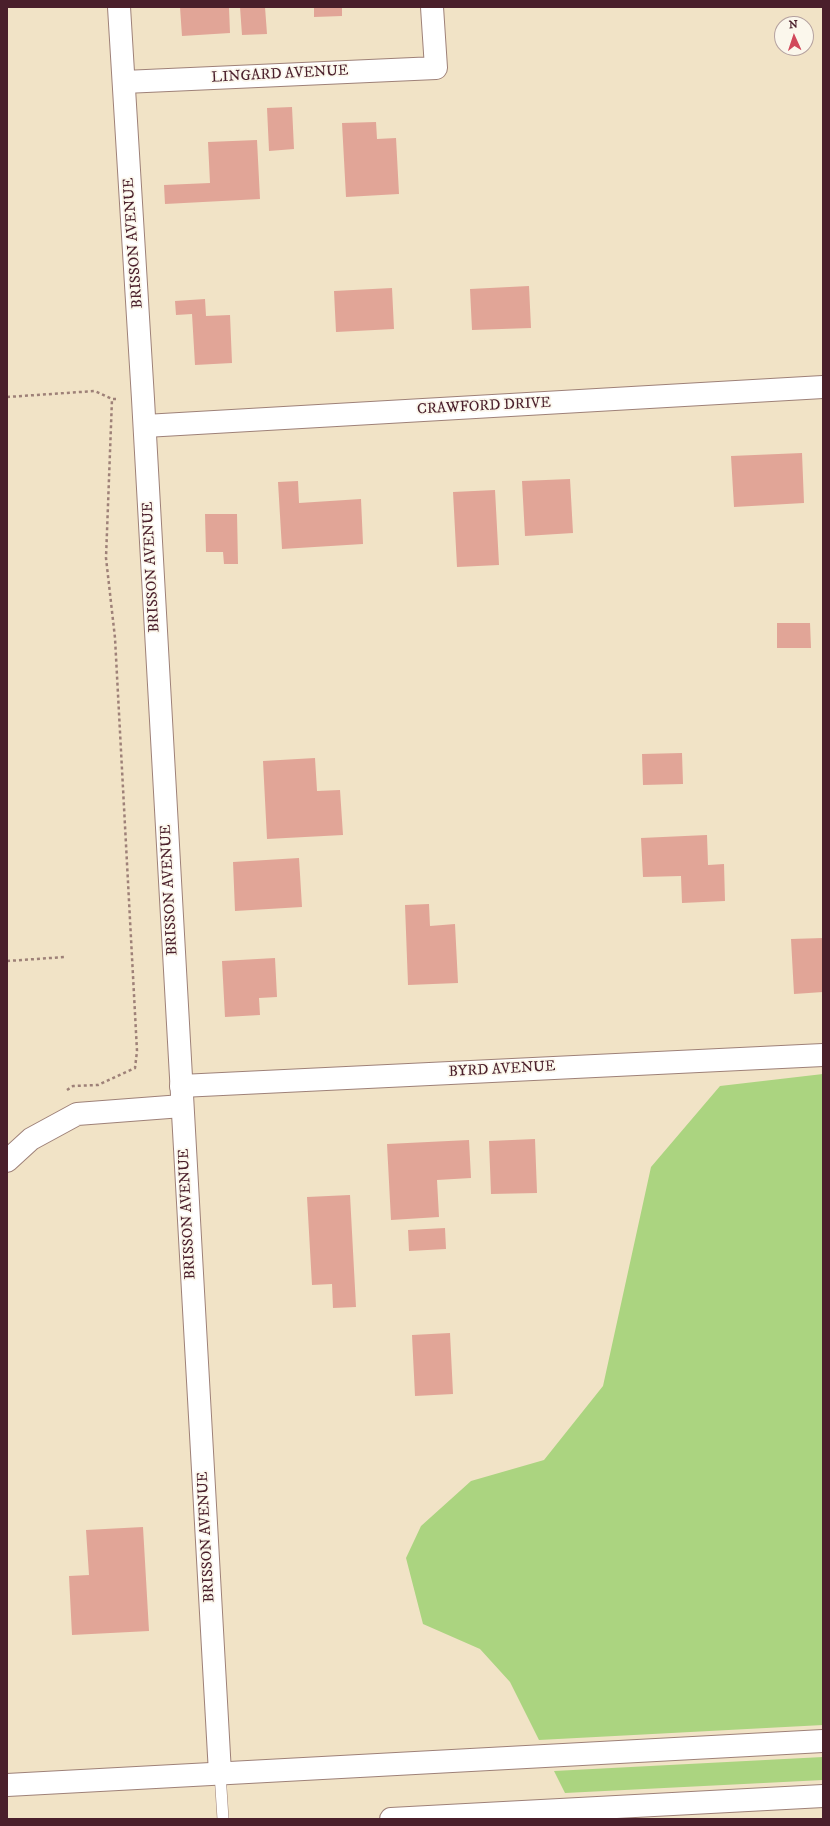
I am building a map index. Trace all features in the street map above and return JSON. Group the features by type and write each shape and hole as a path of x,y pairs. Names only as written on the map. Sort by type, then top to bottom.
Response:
{"street":[{"name":"BRISSON AVENUE","path":"119,7 145,426 220,1773"},
{"name":"LINGARD AVENUE","path":"124,82 436,68 432,7"},
{"name":"CRAWFORD DRIVE","path":"145,426 823,388"},
{"name":"BYRD AVENUE","path":"7,1161 31,1139 77,1114 182,1096 823,1055"},
{"path":"7,1785 823,1741"},
{"path":"391,1819 823,1796"}],"lane":[{"path":"220,1773 223,1819"}],"path":[{"path":"7,397 95,391 112,399 143,399"},
{"path":"66,1090 73,1086 98,1085 135,1068 137,1051 114,638 106,558 112,399"},
{"path":"7,961 65,957"}],"green space":[{"path":"823,1074 823,1725 539,1740 510,1682 480,1649 423,1624 406,1558 421,1526 471,1481 544,1460 603,1386 651,1167 720,1086"},
{"path":"823,1757 823,1780 565,1793 554,1771"}],"building":[{"path":"180,7 229,7 230,33 182,36"},
{"path":"240,7 265,7 267,34 242,35"},
{"path":"314,7 342,7 342,16 314,17"},
{"path":"292,107 294,149 269,151 267,108"},
{"path":"376,122 377,139 396,138 399,194 346,197 342,123"},
{"path":"257,140 260,199 165,204 164,185 210,183 208,142"},
{"path":"529,286 531,328 472,330 470,289"},
{"path":"392,288 394,329 336,332 334,291"},
{"path":"205,299 206,316 230,315 232,363 195,365 192,314 176,315 175,301"},
{"path":"802,453 804,503 734,507 731,456"},
{"path":"570,479 573,533 525,536 522,481"},
{"path":"298,481 299,503 361,499 363,544 282,549 278,482"},
{"path":"495,490 499,565 457,567 453,492"},
{"path":"205,514 237,514 238,564 224,564 223,552 206,552"},
{"path":"777,623 810,623 811,648 777,648"},
{"path":"682,753 683,784 643,785 642,754"},
{"path":"315,758 317,791 340,790 343,835 267,839 263,761"},
{"path":"707,835 708,865 724,864 725,901 682,903 681,876 643,877 641,838"},
{"path":"299,858 302,907 235,911 233,862"},
{"path":"429,904 430,926 455,924 458,983 408,985 405,905"},
{"path":"823,938 823,992 794,994 791,939"},
{"path":"275,958 277,997 259,998 260,1015 225,1017 222,961"},
{"path":"535,1139 537,1193 491,1194 489,1141"},
{"path":"469,1140 471,1178 437,1180 439,1217 391,1220 387,1144"},
{"path":"350,1195 356,1307 333,1308 332,1284 312,1285 307,1197"},
{"path":"445,1228 446,1249 409,1251 408,1230"},
{"path":"450,1333 453,1394 415,1396 412,1335"},
{"path":"143,1527 149,1631 72,1635 69,1576 89,1575 86,1530"}]}
